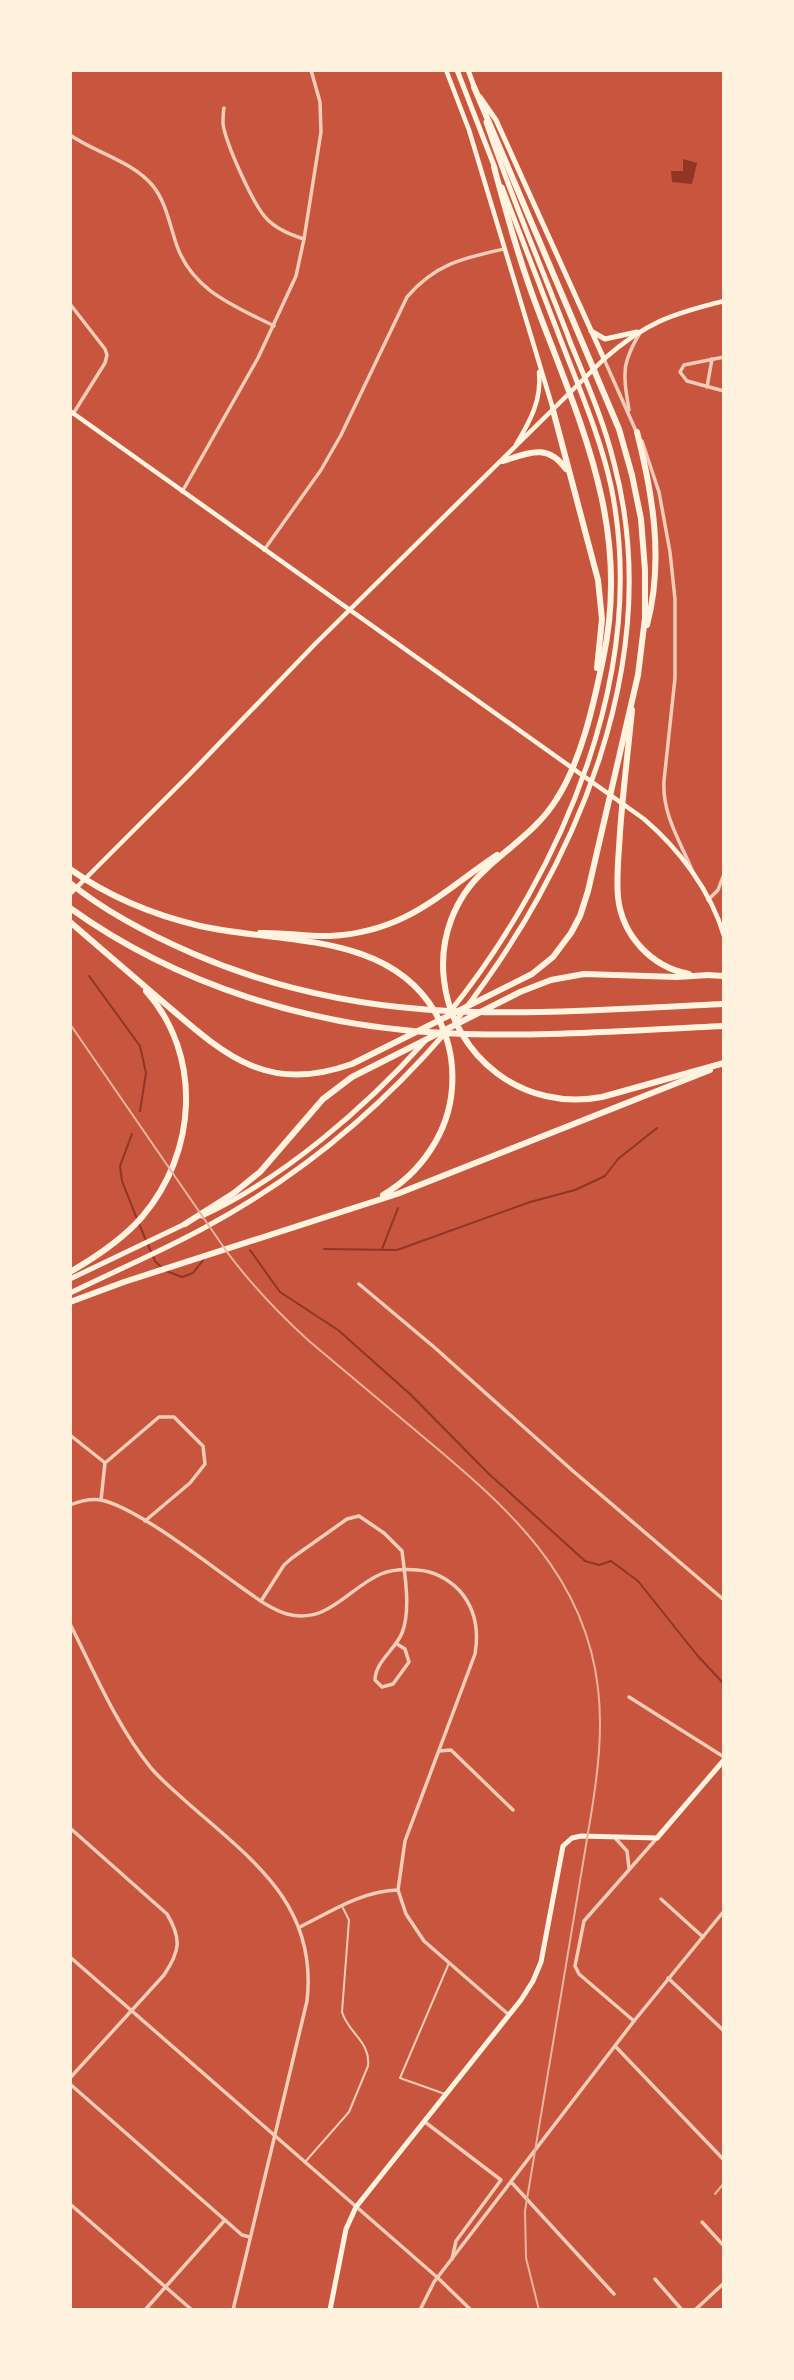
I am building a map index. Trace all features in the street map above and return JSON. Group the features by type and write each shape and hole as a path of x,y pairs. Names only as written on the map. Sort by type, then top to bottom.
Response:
{"highway":[{"path":"474,87 609,404 626,452 644,544 646,602 642,648"},
{"path":"494,167 526,278 581,421 602,493 608,542 610,602 603,658 567,780 553,805 524,836 482,872 457,905 446,940 444,980 450,1010 460,1032 485,1064 522,1089 543,1096 572,1100 612,1095 724,1063"},
{"path":"553,410 593,555 600,592 601,633 595,690"},
{"path":"70,922 219,1049 266,1070 294,1074 327,1071 352,1064 539,969 559,950 576,924 588,891 650,615 656,532 650,483 636,432"},
{"path":"503,461 535,452 545,453 559,460 570,474"},
{"path":"634,690 623,786 618,883 620,905 629,931 654,959 677,971 724,976"},
{"path":"243,933 329,936 386,925 429,904 524,836"},
{"path":"70,869 103,890 146,909 202,926 360,953 380,960 407,979 427,1000 447,1038 452,1062 450,1105 445,1124 436,1142 402,1182 366,1204"},
{"path":"70,883 137,927 206,960 271,982 354,1002 421,1011 499,1013 724,1004"},
{"path":"70,908 125,943 208,983 284,1007 361,1024 424,1032 486,1034 724,1026"},
{"path":"185,1224 234,1193 260,1172 330,1093 361,1072 501,1001 540,984 584,974 677,977 709,975"},
{"path":"70,1272 108,1248 134,1226 156,1199 172,1170 182,1138 186,1080 177,1044 156,1003 132,976"},
{"path":"70,1302 413,1188 724,1063"}],"main road":[{"path":"446,70 469,130 553,410"},
{"path":"70,1279 225,1204 264,1180 349,1116 401,1068 442,1022 483,969 512,924 544,867 582,776 603,710 613,664 621,581 616,514 601,448 457,70"},
{"path":"70,1293 179,1241 289,1176 357,1124 414,1069 494,970 520,929 552,870 596,765 621,668 628,623 629,567 622,498 607,439 468,70"},
{"path":"474,87 496,120 602,361"},
{"path":"70,894 349,611 602,361 643,328 671,315 724,301"},
{"path":"590,330 605,339 637,332"},
{"path":"512,452 537,404 539,364"},
{"path":"72,412 653,826 676,850 696,880 723,933"},
{"path":"330,2310 346,2229 356,2207 529,1989 541,1962 563,1846 574,1837 657,1839 724,1758"}],"street":[{"path":"182,492 274,326 296,276 321,122 318,91 312,70"},
{"path":"223,108 223,123 228,140 260,209 278,228 304,239"},
{"path":"70,135 136,171 152,184 162,202 183,261 197,281 216,296 274,326"},
{"path":"264,550 313,481 341,435 399,308 407,297 423,280 445,265 504,249"},
{"path":"70,304 107,355 105,363 72,412"},
{"path":"630,415 624,369 631,348 643,328"},
{"path":"724,356 684,365 680,371 680,375 687,381 724,391"},
{"path":"707,387 712,359"},
{"path":"602,361 646,448 659,492 670,552 675,599 676,663 664,801 669,819 696,880"},
{"path":"708,900 718,890 724,874"},
{"path":"359,1284 435,1347 573,1471 724,1600"},
{"path":"100,1500 105,1463 159,1417 174,1417 203,1446 205,1464 200,1472 145,1521"},
{"path":"70,1435 105,1463"},
{"path":"70,1505 84,1500 100,1500 114,1504 145,1521 261,1601 288,1614 314,1615 331,1609 381,1574 404,1569 427,1570 458,1588 469,1602 477,1628 475,1654 405,1841 398,1891 401,1904 416,1931 508,2014"},
{"path":"261,1601 284,1565 317,1538 351,1517 359,1516 398,1545 402,1551 406,1612 404,1627 397,1644 375,1671 375,1680 382,1688 393,1684 409,1662 405,1649 397,1644"},
{"path":"70,1624 112,1708 143,1758 160,1778 260,1867 281,1892 300,1927 310,1977 307,2001 233,2310"},
{"path":"629,1697 724,1758"},
{"path":"439,1751 451,1750 513,1810"},
{"path":"70,1828 167,1914 176,1931 178,1947 176,1958 164,1975 70,2077"},
{"path":"614,1838 623,1844 627,1851 629,1869"},
{"path":"634,2021 579,1975 575,1968 584,1922 657,1839"},
{"path":"300,1927 373,1893 398,1891"},
{"path":"661,1899 703,1937"},
{"path":"420,2310 438,2278 634,2021 724,1911"},
{"path":"70,1958 438,2278 471,2310"},
{"path":"668,1978 724,2032"},
{"path":"616,2047 724,2160"},
{"path":"70,2084 242,2235 250,2237"},
{"path":"425,2122 500,2180 456,2241 451,2261"},
{"path":"512,2183 614,2294"},
{"path":"70,2204 192,2310"},
{"path":"145,2310 225,2220"},
{"path":"702,2222 724,2246"},
{"path":"655,2279 682,2310"},
{"path":"695,2310 724,2283"}],"lane":[{"path":"304,2163 349,2112 368,2066 365,2046 346,2024 342,2012 349,1920 342,1906"},
{"path":"446,2095 401,2078 449,1963"}],"shaded area":[{"path":"683,159 697,163 692,184 672,182 671,171 683,171"}],"waterway":[{"path":"89,976 140,1046 146,1073 140,1111"},
{"path":"324,1249 397,1250 530,1202 575,1190 605,1176 618,1159 657,1128"},
{"path":"132,1134 120,1166 122,1181 137,1219"},
{"path":"382,1249 398,1208"},
{"path":"139,1224 155,1261 162,1268"},
{"path":"250,1250 280,1292 338,1330 410,1394 488,1473 585,1561 599,1565 611,1561 638,1581 697,1655 724,1684"},
{"path":"166,1271 182,1277 193,1273 204,1259"}],"railway":[{"path":"70,1024 227,1252 256,1287 309,1341 457,1466 513,1519 538,1547 560,1578 577,1611 590,1648 598,1688 599,1751 591,1815 525,2211 526,2258 539,2310"},
{"path":"715,2194 724,2183"}]}
